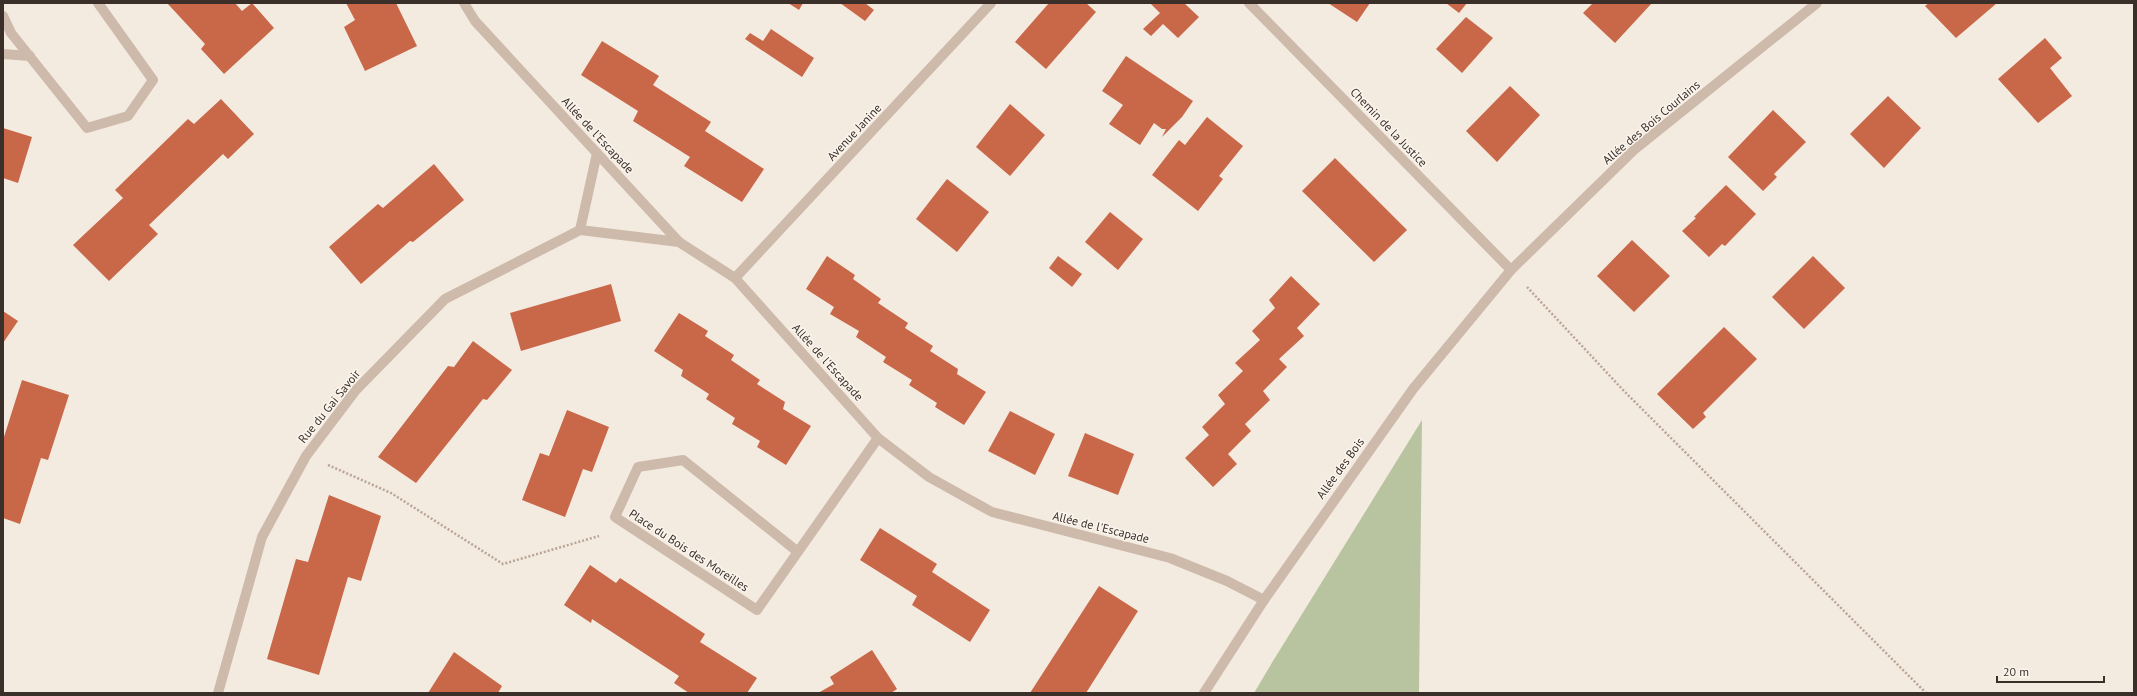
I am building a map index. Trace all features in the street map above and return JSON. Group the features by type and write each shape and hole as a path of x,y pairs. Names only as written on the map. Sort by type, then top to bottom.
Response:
{"street":[{"path":"3,16 11,33 87,128 128,116 153,80 98,3"},
{"name":"Allée de l'Escapade","path":"464,3 475,21 679,242 734,278 878,438 929,477 992,512 1170,558 1227,581 1264,600"},
{"name":"Avenue Janine","path":"734,278 991,3"},
{"name":"Chemin de la Justice","path":"1249,3 1511,270"},
{"name":"Allée des Bois Courlains","path":"1511,270 1635,149 1817,3"},
{"path":"3,54 30,56"},
{"path":"597,153 580,230 679,242"},
{"name":"Rue du Gai Savoir","path":"218,693 262,537 306,456 356,390 445,299 580,230"},
{"name":"Allée des Bois","path":"1204,693 1264,600 1413,389 1511,270"},
{"name":"Place du Bois des Moreilles","path":"798,552 683,460 638,467 615,517 757,610 798,552 878,438"}],"path":[{"path":"1511,270 1624,391 1926,693"},
{"path":"306,456 391,493 503,564 603,535 615,517"}],"green space":[{"path":"1422,420 1419,693 1254,693 1273,661"}],"building":[{"path":"167,3 235,3 242,11 252,3 274,28 224,74 201,49 205,44"},
{"path":"346,3 396,3 417,46 365,71 344,27 355,20"},
{"path":"788,3 803,3 799,10"},
{"path":"840,3 865,3 874,10 865,21"},
{"path":"1049,3 1086,3 1096,12 1046,69 1015,42"},
{"path":"1150,3 1184,3 1199,17 1178,38 1163,24 1151,36 1143,29 1160,13"},
{"path":"1328,3 1370,3 1357,22"},
{"path":"1446,3 1467,3 1459,13"},
{"path":"1593,3 1652,3 1615,43 1583,13"},
{"path":"1929,3 1997,3 1956,38 1925,6"},
{"path":"1466,17 1493,38 1462,73 1436,49"},
{"path":"771,29 814,58 802,77 745,39 750,33 763,41"},
{"path":"2045,38 2062,58 2050,68 2072,96 2038,123 1998,79"},
{"path":"602,41 659,76 653,85 711,122 705,131 764,169 742,202 684,166 690,157 633,121 638,111 581,75"},
{"path":"1126,56 1193,101 1182,117 1162,137 1166,129 1162,129 1154,123 1140,145 1109,124 1123,105 1102,91"},
{"path":"1510,86 1540,115 1497,162 1466,131"},
{"path":"1888,96 1921,128 1884,168 1850,134"},
{"path":"221,99 254,134 228,159 223,154 149,225 158,234 109,281 73,245 123,198 115,190 188,119 194,124"},
{"path":"1010,104 1045,135 1010,176 976,147"},
{"path":"1773,110 1806,142 1774,174 1777,177 1763,191 1728,157"},
{"path":"1207,117 1243,146 1219,176 1223,179 1198,211 1152,175 1179,140 1185,145"},
{"path":"3,128 32,137 18,183 3,178"},
{"path":"1335,158 1407,230 1374,262 1302,191"},
{"path":"434,164 464,200 413,242 410,241 361,284 329,247 378,204 383,208"},
{"path":"947,179 989,212 957,252 916,219"},
{"path":"1726,185 1756,214 1725,246 1722,244 1709,257 1682,231"},
{"path":"1110,212 1143,239 1118,270 1085,242"},
{"path":"1632,240 1670,276 1634,312 1597,276"},
{"path":"827,256 855,275 853,279 881,299 878,303 908,323 905,328 933,346 930,351 958,369 957,374 986,392 964,425 935,407 937,403 909,385 912,380 883,362 886,357 856,337 859,331 830,314 834,307 806,289"},
{"path":"1058,256 1082,274 1072,287 1049,268"},
{"path":"1813,256 1845,288 1804,329 1772,297"},
{"path":"1291,276 1320,304 1297,328 1304,336 1279,359 1287,367 1263,391 1270,400 1245,424 1251,431 1228,454 1237,464 1213,487 1185,458 1209,435 1202,427 1225,404 1218,395 1243,371 1235,363 1260,340 1252,331 1275,308 1269,300"},
{"path":"611,284 621,321 521,351 510,313"},
{"path":"3,311 18,321 3,343"},
{"path":"679,313 708,331 705,336 734,355 731,360 760,380 757,384 785,402 783,409 811,426 786,465 757,447 760,441 732,424 735,418 706,399 709,394 681,376 683,370 654,351"},
{"path":"1724,327 1757,359 1703,413 1706,417 1693,429 1657,394"},
{"path":"473,341 512,370 487,400 483,399 416,483 378,457 448,366 454,367"},
{"path":"22,380 69,395 48,460 41,458 20,524 3,518 3,440"},
{"path":"567,410 609,427 592,472 583,469 565,517 522,500 540,453 549,456"},
{"path":"1010,411 1055,434 1035,475 988,451"},
{"path":"1085,433 1134,454 1118,495 1068,476"},
{"path":"329,495 381,516 361,581 348,577 319,675 267,659 296,559 308,562"},
{"path":"880,528 937,564 932,572 990,610 970,642 912,605 917,596 860,560"},
{"path":"590,565 616,583 620,578 705,634 700,642 757,678 747,693 689,693 674,683 679,676 592,619 591,623 564,605"},
{"path":"1099,586 1138,611 1086,693 1030,693"},
{"path":"872,650 897,689 891,693 818,693 834,684 830,677"},
{"path":"454,652 502,686 498,693 428,693"}]}
